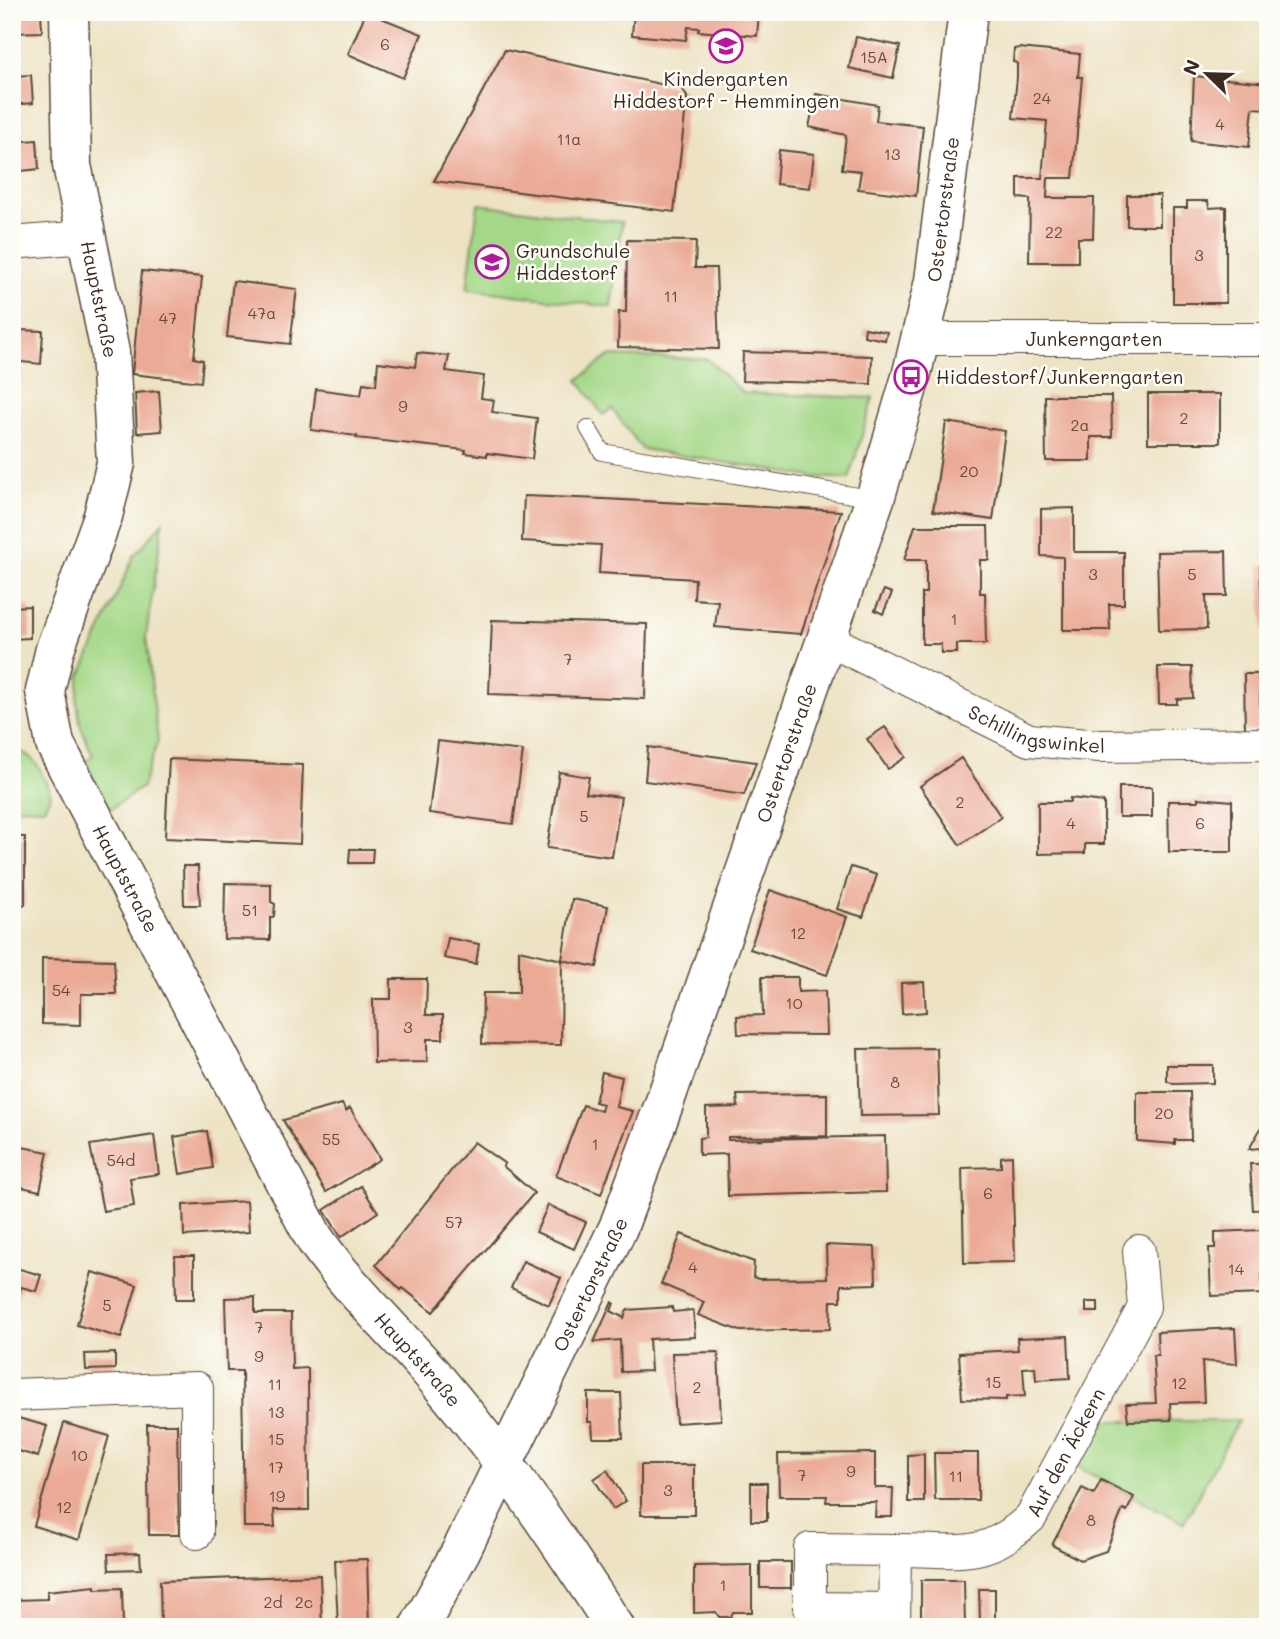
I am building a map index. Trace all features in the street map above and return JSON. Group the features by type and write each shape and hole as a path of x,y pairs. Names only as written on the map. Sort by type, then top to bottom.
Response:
{"main road":[{"name":"Hauptstraße","path":"69,12 72,164 110,352 116,463 103,516 55,649 45,691 55,744 314,1238 343,1279 435,1378 503,1461 615,1627"},
{"name":"Ostertorstraße","path":"419,1627 461,1551 618,1228 664,1104 875,499 920,339 944,220 968,12"}],"street":[{"path":"12,243 85,237"},
{"name":"Junkerngarten","path":"920,339 1268,339"},
{"name":"Schillingswinkel","path":"825,638 1028,740 1100,746 1268,744"},
{"name":"Auf den Äckern","path":"895,1550 894,1618 810,1608 810,1549 983,1550 1009,1538 1031,1517 1144,1307 1139,1251"},
{"path":"12,1395 197,1388 197,1532"}],"lane":[{"path":"588,428 602,452 875,499"}],"green space":[{"path":"478,204 622,222 611,307 467,289"},
{"path":"609,356 707,359 743,393 873,398 849,479 813,477 642,449 612,409 603,415 578,380"},
{"path":"163,522 146,636 158,741 142,787 109,810 85,761 93,756 81,727 77,703 80,677 134,556"},
{"path":"12,751 27,754 38,765 51,795 44,808 12,807"},
{"path":"1100,1421 1238,1421 1184,1523 1076,1466"}],"building":[{"path":"12,12 41,12 42,32 12,33"},
{"path":"366,12 422,34 403,78 348,54"},
{"path":"634,12 759,12 757,36 698,31 699,28 688,27 686,40 632,35"},
{"path":"856,37 900,46 893,78 849,68"},
{"path":"1014,49 1080,54 1078,77 1082,77 1073,178 1048,178 1047,198 1094,198 1093,238 1078,238 1078,262 1029,262 1030,199 1018,198 1018,178 1042,178 1047,121 1013,118 1017,77 1017,63 1013,62"},
{"path":"505,50 683,89 687,97 674,212 434,181"},
{"path":"31,75 33,103 12,105 12,76"},
{"path":"1194,76 1268,83 1268,109 1253,108 1249,147 1191,141"},
{"path":"816,94 878,105 876,121 923,126 916,196 858,189 861,171 842,169 846,135 809,127"},
{"path":"37,140 39,169 12,172 12,142"},
{"path":"779,150 814,154 810,188 776,184"},
{"path":"1127,195 1160,195 1160,226 1127,226"},
{"path":"1187,201 1208,201 1209,208 1226,207 1226,303 1173,303 1173,208 1187,208"},
{"path":"627,240 696,241 695,268 716,268 719,349 618,347 619,312 626,312"},
{"path":"142,271 202,277 194,358 203,360 201,382 132,374"},
{"path":"233,281 297,289 290,344 227,337"},
{"path":"12,295 18,295 17,330 43,331 41,364 12,361"},
{"path":"865,328 887,332 885,340 864,336"},
{"path":"743,352 872,356 871,384 742,381"},
{"path":"417,353 449,356 446,371 484,376 481,398 494,400 492,412 537,418 532,459 487,453 487,456 465,453 466,450 356,438 357,436 311,430 316,389 361,395 363,383 376,385 378,362 415,367"},
{"path":"159,391 162,431 137,433 135,393"},
{"path":"1148,394 1220,394 1220,443 1148,443"},
{"path":"1045,396 1111,396 1112,437 1091,437 1091,461 1046,461"},
{"path":"946,422 1005,431 993,520 933,511"},
{"path":"524,496 841,511 801,634 715,627 718,601 694,599 695,579 599,573 601,545 522,541"},
{"path":"1074,508 1074,552 1124,552 1124,604 1109,604 1110,630 1063,630 1063,557 1041,556 1041,509"},
{"path":"915,526 988,526 989,560 980,560 980,593 985,593 986,644 957,644 957,653 941,653 941,644 922,644 922,593 926,593 926,560 904,560"},
{"path":"1226,551 1227,596 1206,596 1207,629 1159,630 1157,552"},
{"path":"1268,565 1268,631 1263,631 1260,566"},
{"path":"884,590 892,593 883,614 875,610"},
{"path":"30,606 30,638 12,639 12,607"},
{"path":"492,620 647,624 645,699 489,694"},
{"path":"1158,667 1192,667 1193,698 1177,699 1177,704 1159,704"},
{"path":"1244,674 1260,674 1260,704 1268,704 1268,730 1245,731"},
{"path":"885,727 906,757 888,769 867,739"},
{"path":"438,741 523,751 513,824 429,813"},
{"path":"648,747 756,762 744,795 645,781"},
{"path":"961,758 1001,817 960,845 920,786"},
{"path":"169,759 303,765 300,844 165,838"},
{"path":"559,772 589,777 586,793 621,797 612,857 547,848"},
{"path":"1119,787 1152,787 1152,817 1119,817"},
{"path":"1265,787 1268,787 1268,842 1265,842"},
{"path":"1070,798 1104,802 1104,844 1085,844 1085,853 1038,854 1038,802 1070,802"},
{"path":"1198,798 1232,801 1232,852 1169,852 1168,801 1198,801"},
{"path":"12,837 25,837 25,905 12,905"},
{"path":"350,849 373,849 372,863 349,863"},
{"path":"183,866 198,866 200,905 184,905"},
{"path":"851,867 877,875 863,917 837,909"},
{"path":"225,883 271,884 271,902 275,904 274,916 270,918 270,940 224,939"},
{"path":"770,890 847,917 827,975 750,949"},
{"path":"572,899 608,906 597,967 562,960"},
{"path":"448,938 479,944 476,964 444,958"},
{"path":"519,950 562,960 561,1045 482,1044 483,993 519,993"},
{"path":"42,958 114,960 116,994 81,994 81,1025 42,1024"},
{"path":"762,977 798,977 798,992 825,991 827,1035 738,1034 737,1016 763,1015"},
{"path":"391,979 427,979 426,1015 443,1015 443,1039 427,1039 427,1062 374,1063 373,999 391,999"},
{"path":"924,982 926,1012 902,1014 901,983"},
{"path":"937,1048 939,1115 860,1116 858,1049"},
{"path":"1167,1065 1213,1065 1213,1083 1173,1084 1167,1081"},
{"path":"602,1072 622,1077 616,1107 633,1111 601,1194 556,1176 583,1105 601,1111 603,1104 595,1102"},
{"path":"1137,1092 1190,1092 1191,1140 1175,1140 1175,1144 1137,1141"},
{"path":"827,1094 827,1136 728,1137 728,1140 885,1136 886,1192 728,1196 727,1154 699,1155 699,1138 706,1137 706,1108 738,1107 737,1095"},
{"path":"342,1104 346,1111 350,1108 380,1159 326,1192 283,1120"},
{"path":"1268,1120 1268,1209 1253,1210 1250,1164 1261,1164 1260,1148 1249,1149"},
{"path":"207,1131 213,1168 180,1174 174,1137"},
{"path":"154,1135 159,1174 130,1178 134,1206 103,1211 90,1145"},
{"path":"474,1142 505,1164 503,1166 534,1193 433,1312 403,1288 401,1290 376,1265"},
{"path":"12,1145 48,1152 40,1191 12,1185"},
{"path":"1012,1156 1015,1262 964,1263 962,1168 1001,1167 1001,1157"},
{"path":"361,1186 378,1212 341,1237 324,1210"},
{"path":"247,1201 249,1232 184,1236 183,1205"},
{"path":"548,1205 586,1222 574,1249 536,1232"},
{"path":"1262,1230 1262,1294 1211,1296 1209,1248 1215,1248 1215,1232"},
{"path":"681,1234 754,1262 753,1277 759,1279 827,1278 826,1245 875,1247 876,1284 841,1285 841,1301 831,1301 830,1329 740,1331 698,1315 704,1302 661,1284"},
{"path":"175,1256 194,1256 194,1299 176,1299"},
{"path":"523,1261 561,1278 549,1305 511,1288"},
{"path":"12,1267 41,1275 36,1291 21,1287 13,1314"},
{"path":"92,1272 137,1285 121,1338 77,1325"},
{"path":"255,1297 255,1313 291,1313 292,1369 308,1368 309,1510 274,1510 275,1527 244,1527 242,1371 227,1371 225,1298"},
{"path":"612,1302 611,1311 624,1318 627,1310 672,1307 673,1312 693,1310 695,1337 649,1339 651,1371 621,1372 620,1340 594,1342"},
{"path":"1086,1302 1098,1302 1098,1312 1086,1312"},
{"path":"1235,1328 1237,1364 1202,1361 1204,1402 1170,1403 1171,1420 1128,1421 1126,1404 1156,1403 1153,1355 1158,1355 1157,1332"},
{"path":"1068,1336 1070,1378 1036,1380 1035,1367 1023,1368 1025,1396 1006,1397 1006,1400 962,1399 959,1353 1018,1350 1017,1338"},
{"path":"718,1352 721,1420 676,1423 672,1353"},
{"path":"115,1353 115,1369 86,1370 85,1354"},
{"path":"588,1393 621,1393 623,1438 593,1438 592,1422 588,1422"},
{"path":"18,1418 47,1426 38,1457 12,1449"},
{"path":"64,1423 109,1436 79,1540 34,1526"},
{"path":"147,1424 177,1424 179,1535 149,1535"},
{"path":"875,1453 875,1488 893,1488 892,1517 875,1517 876,1502 826,1502 827,1496 779,1496 778,1454"},
{"path":"934,1453 978,1453 978,1500 935,1500"},
{"path":"924,1454 924,1502 908,1502 908,1455"},
{"path":"641,1465 694,1465 694,1515 641,1515"},
{"path":"607,1470 626,1501 613,1509 594,1479"},
{"path":"1101,1480 1134,1497 1127,1511 1123,1509 1106,1551 1080,1560 1052,1545 1082,1488 1094,1494"},
{"path":"751,1483 767,1483 767,1521 751,1521"},
{"path":"140,1553 141,1569 109,1570 108,1554"},
{"path":"367,1559 369,1627 338,1627 335,1560"},
{"path":"760,1562 791,1562 791,1588 760,1588"},
{"path":"752,1565 752,1612 733,1612 731,1617 719,1617 716,1612 694,1613 694,1566"},
{"path":"320,1575 322,1627 161,1627 160,1581"},
{"path":"921,1580 964,1580 965,1627 921,1627"},
{"path":"95,1586 95,1589 122,1588 123,1627 12,1627 12,1592 15,1592 15,1600 47,1599 47,1591"},
{"path":"979,1589 995,1589 995,1621 980,1621"}],"place":[{"name":"Kindergarten Hiddestorf - Hemmingen","path":"726,46"},
{"name":"Grundschule Hiddestorf","path":"492,262"},
{"name":"Hiddestorf/Junkerngarten","path":"911,377"}]}
